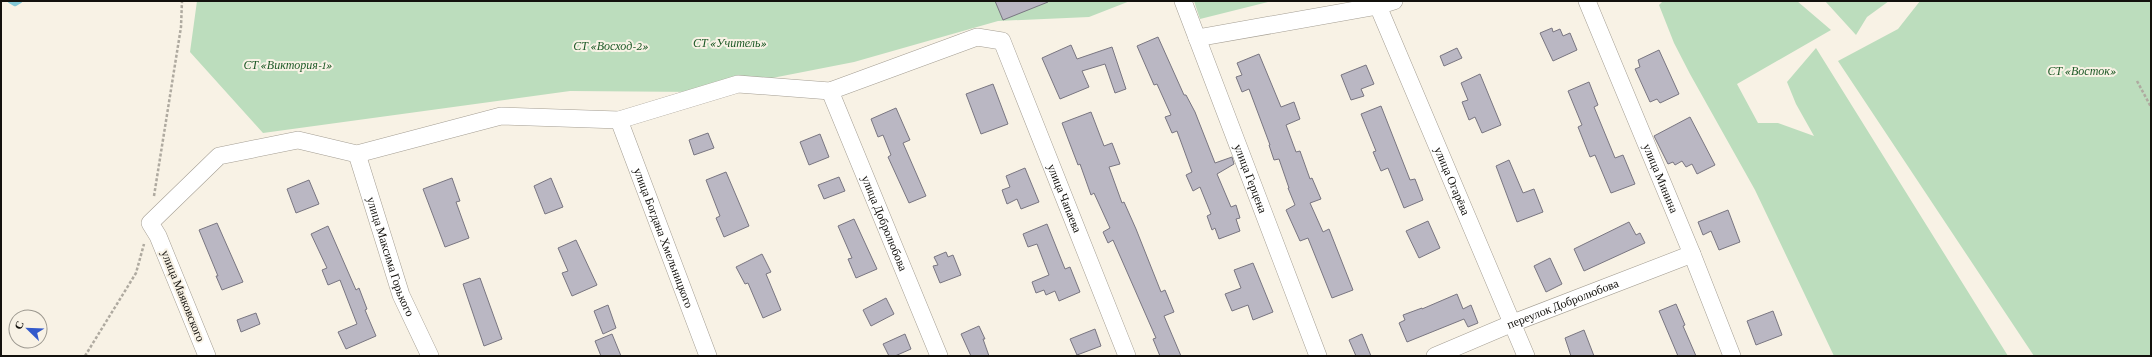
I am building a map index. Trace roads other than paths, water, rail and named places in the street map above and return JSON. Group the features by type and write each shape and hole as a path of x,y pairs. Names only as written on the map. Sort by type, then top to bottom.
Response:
{"street":[{"name":"улица Герцена","path":"1183,1 1318,356"},
{"name":"улица Минина","path":"1587,1 1692,254 1732,356"},
{"path":"1197,38 1386,3"},
{"name":"улица Огарёва","path":"1386,3 1526,356"},
{"name":"улица Чапаева","path":"830,91 977,37 1002,41 1127,356"},
{"path":"357,154 501,116 619,120 738,84 830,91"},
{"name":"улица Добролюбова","path":"830,91 939,356"},
{"name":"улица Богдана Хмельницкого","path":"619,120 708,356"},
{"name":"улица Маяковского","path":"207,356 154,230 219,156 298,140 357,154"},
{"name":"улица Максима Горького","path":"357,154 401,295 430,356"},
{"name":"переулок Добролюбова","path":"1435,356 1513,323 1692,254"}],"waterway":[{"path":"10,1 15,4 20,1"}],"park label":[{"name":"СТ «Учитель»","path":"730,43"},
{"name":"СТ «Восход-2»","path":"611,46"},
{"name":"СТ «Виктория-1»","path":"288,65"},
{"name":"СТ «Восток»","path":"2082,71"}]}
